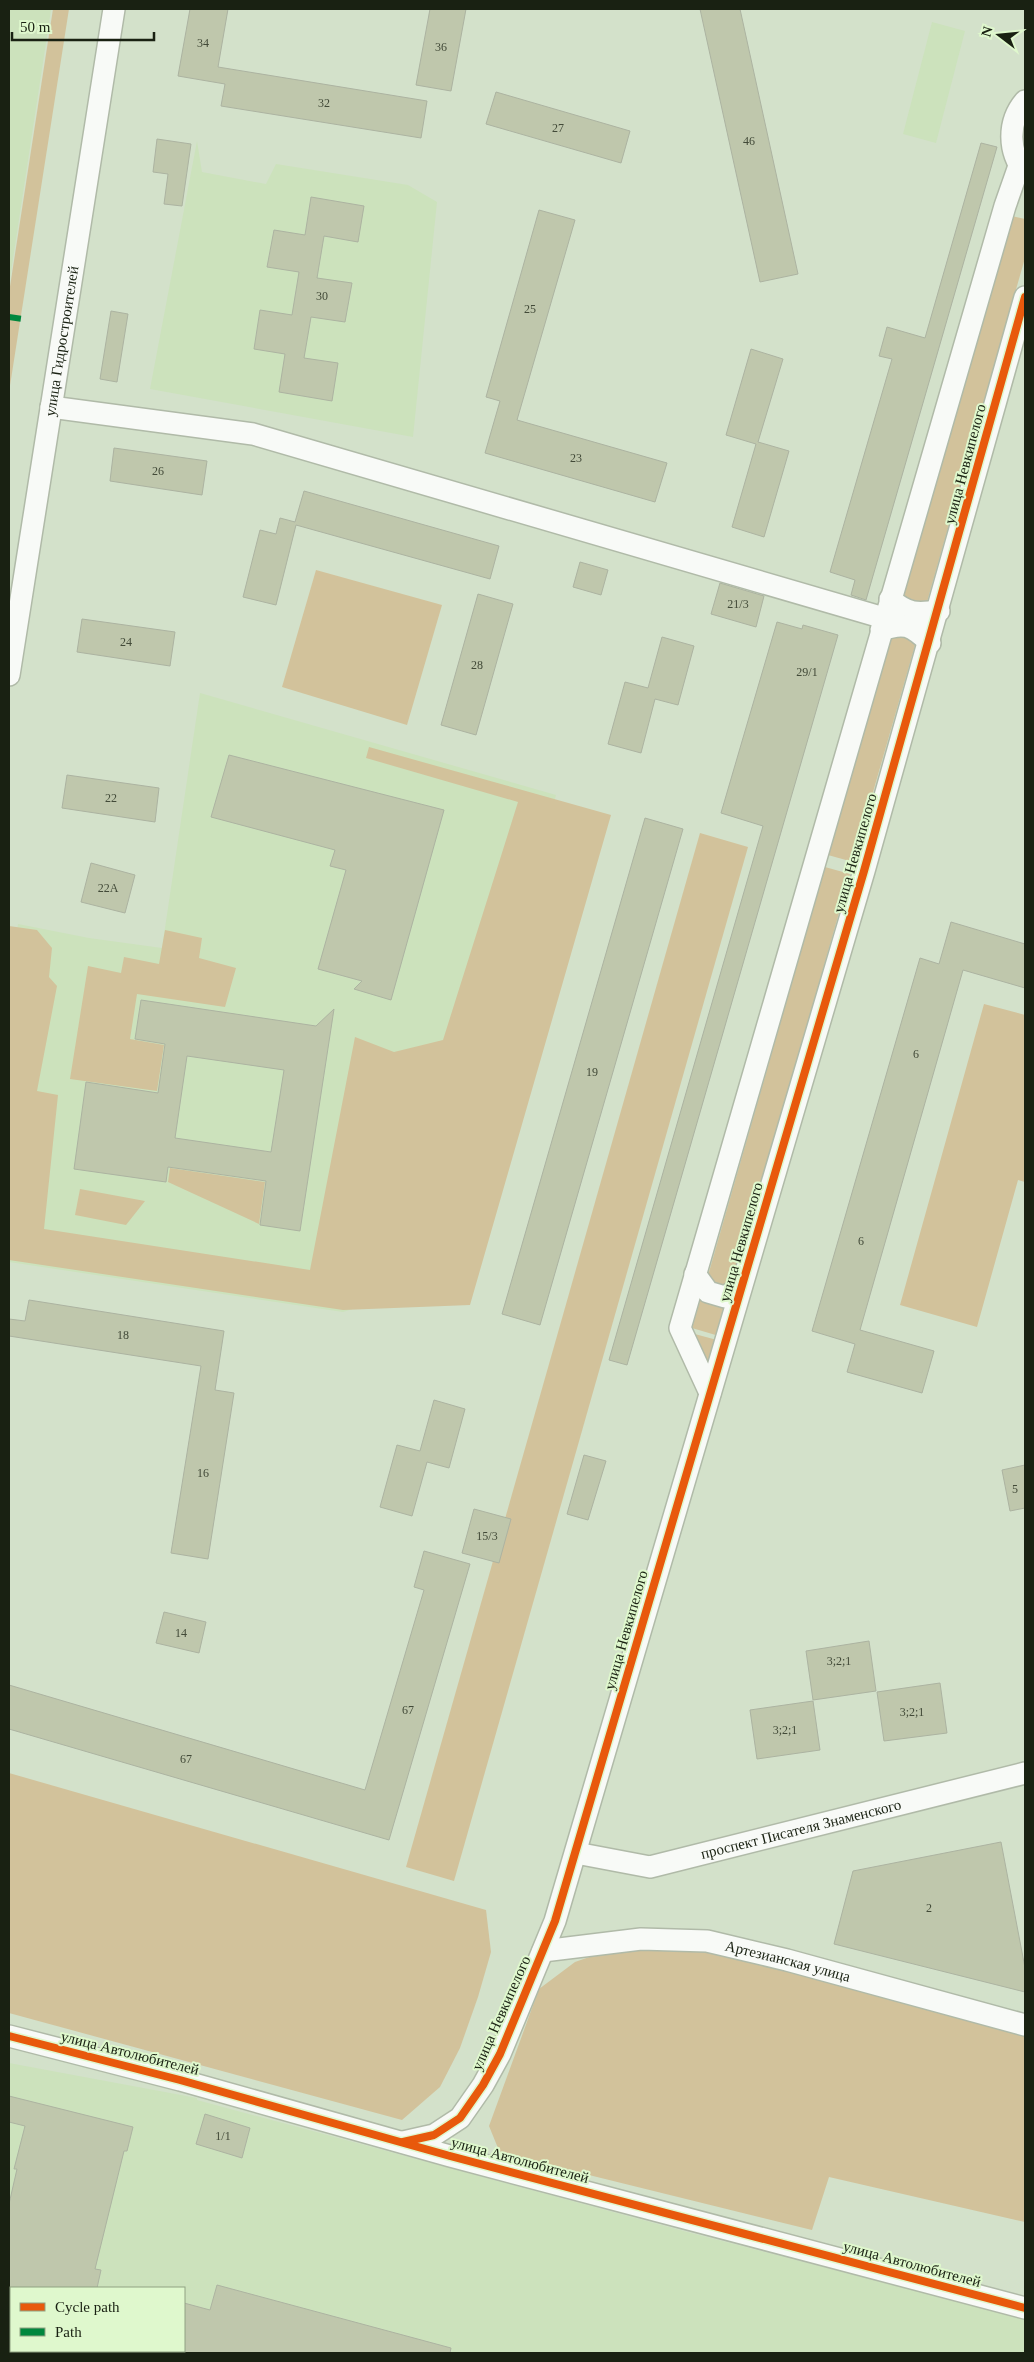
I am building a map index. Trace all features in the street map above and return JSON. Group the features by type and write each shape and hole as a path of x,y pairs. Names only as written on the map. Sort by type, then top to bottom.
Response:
{"street":[{"name":"улица Гидростроителей","path":"9,675 114,9"},
{"path":"1022,170 1014,154 1012,129 1015,117 1025,101"},
{"name":"улица Невкипелого","path":"710,1393 680,1328 885,616 1022,170"},
{"name":"улица Невкипелого","path":"403,2142 434,2135 460,2118 483,2085 500,2054 555,1922 930,643 1025,297"},
{"path":"51,407 253,434 885,616 898,624 915,629 930,643"},
{"path":"885,616 903,609 920,614 938,610"},
{"name":"улица Невкипелого","path":"695,1274 708,1292 725,1297 742,1288"},
{"name":"проспект Писателя Знаменского","path":"576,1854 650,1866 1025,1773"},
{"name":"Артезианская улица","path":"543,1951 641,1939 707,1941 787,1960 1025,2024"},
{"name":"улица Автолюбителей","path":"9,2036 180,2080 403,2142 1025,2308"}],"shaded area":[{"path":"9,9 51,10 9,285"},
{"path":"53,9 69,9 9,392 9,293"},
{"path":"932,22 965,31 936,143 903,134"},
{"path":"197,141 202,172 266,184 276,164 408,185 437,202 413,437 150,389"},
{"path":"1012,216 1025,219 1025,258 927,602 914,602 902,595"},
{"path":"316,570 442,605 407,725 282,687"},
{"path":"896,632 916,642 853,862 828,855 891,634"},
{"path":"200,693 556,795 415,1290 343,1312 9,1262 9,982 18,924 89,938 162,948"},
{"path":"369,747 611,815 470,1305 343,1310 9,1260 9,926 37,930 52,948 49,977 57,986 37,1091 58,1095 44,1229 310,1270 355,1037 394,1052 443,1040 518,802 366,758"},
{"path":"700,833 748,847 454,1881 406,1867"},
{"path":"825,867 850,874 733,1287 726,1291 707,1279"},
{"path":"165,930 202,938 199,958 236,968 225,1007 137,994 130,1039 164,1045 157,1091 70,1079 88,966 121,973 124,957 159,964"},
{"path":"984,1004 1025,1015 1025,1182 1018,1180 977,1327 900,1305"},
{"path":"170,1168 265,1182 259,1224 168,1182"},
{"path":"80,1189 145,1201 126,1225 75,1215"},
{"path":"702,1294 729,1302 719,1336 692,1328"},
{"path":"691,1333 717,1340 708,1374"},
{"path":"9,1773 486,1910 491,1952 460,2048 440,2087 402,2120 9,2013"},
{"path":"641,1939 738,1949 1025,2028 1025,2222 829,2177 812,2230 500,2153 489,2126 539,1989 575,1962"},
{"path":"9,2063 197,2098 197,2100 691,2233 1025,2319 1025,2353 9,2353"}],"building":[{"path":"190,9 228,9 218,67 427,101 421,138 221,106 225,84 178,76"},
{"path":"430,9 466,9 451,91 416,85"},
{"path":"700,9 740,9 798,274 760,282"},
{"path":"496,92 630,131 621,163 486,124"},
{"path":"157,139 191,144 182,206 164,204 168,174 153,172"},
{"path":"981,143 997,147 866,600 851,595 855,580 830,572 892,359 879,356 887,327 925,338"},
{"path":"311,197 364,206 358,242 324,236 317,278 352,283 345,322 311,317 304,358 338,363 332,401 279,392 285,354 254,349 260,310 292,315 299,272 267,267 274,230 305,235"},
{"path":"539,210 575,220 517,420 667,463 655,502 485,453 500,401 486,397"},
{"path":"111,311 128,314 117,382 100,379"},
{"path":"751,349 783,359 758,442 789,451 764,537 732,527 756,444 726,435"},
{"path":"114,448 207,461 202,495 110,481"},
{"path":"304,491 499,546 490,579 296,525 276,605 243,597 260,530 276,534 280,518 295,522"},
{"path":"580,562 608,570 601,595 573,587"},
{"path":"720,583 764,596 756,627 711,614"},
{"path":"478,594 513,604 476,735 441,725"},
{"path":"82,619 175,632 170,666 77,652"},
{"path":"777,622 802,629 803,625 838,635 627,1365 609,1360 763,826 721,813"},
{"path":"662,637 694,646 678,705 655,699 641,753 608,744 625,682 648,688"},
{"path":"229,755 444,810 391,1000 354,989 362,981 318,969 346,870 330,866 335,850 211,817"},
{"path":"67,775 159,788 155,822 62,808"},
{"path":"645,818 683,829 540,1325 502,1314"},
{"path":"91,863 135,875 125,913 81,902"},
{"path":"951,922 1025,944 1025,988 963,970 860,1330 934,1351 922,1393 847,1372 855,1344 812,1331 920,958 939,964"},
{"path":"141,1000 316,1026 334,1009 300,1231 260,1225 266,1181 168,1167 166,1182 74,1169 86,1082 158,1093 165,1044 135,1039","holes":["187,1056 284,1070 271,1152 175,1138"]},
{"path":"29,1300 224,1331 215,1390 234,1393 208,1559 171,1553 201,1366 9,1336 9,1319 25,1321"},
{"path":"434,1400 465,1409 449,1468 427,1462 412,1516 380,1507 397,1445 420,1451"},
{"path":"584,1455 606,1461 588,1520 567,1514"},
{"path":"1025,1465 1025,1508 1010,1511 1002,1470"},
{"path":"474,1509 511,1519 499,1563 462,1553"},
{"path":"424,1551 470,1564 389,1840 9,1729 9,1685 365,1790 424,1590 414,1587"},
{"path":"164,1612 206,1622 199,1653 156,1643"},
{"path":"869,1641 876,1691 813,1700 806,1651"},
{"path":"940,1683 947,1733 884,1741 877,1692"},
{"path":"813,1701 820,1750 757,1759 750,1710"},
{"path":"1001,1842 1025,1968 1025,1992 834,1944 853,1871"},
{"path":"9,2096 133,2127 127,2151 124,2151 95,2269 101,2270 97,2287 9,2288 9,2204 17,2169 14,2169 25,2126 9,2122"},
{"path":"205,2114 250,2128 242,2158 196,2144"},
{"path":"217,2285 451,2348 450,2353 184,2353 185,2303 210,2310"}],"marked path":[{"path":"9,317 23,319"}],"cycle path":[{"path":"403,2142 434,2135 460,2118 483,2085 500,2054 555,1921 864,871 1025,297"},
{"path":"9,2036 180,2080 450,2156 1025,2308"}]}
